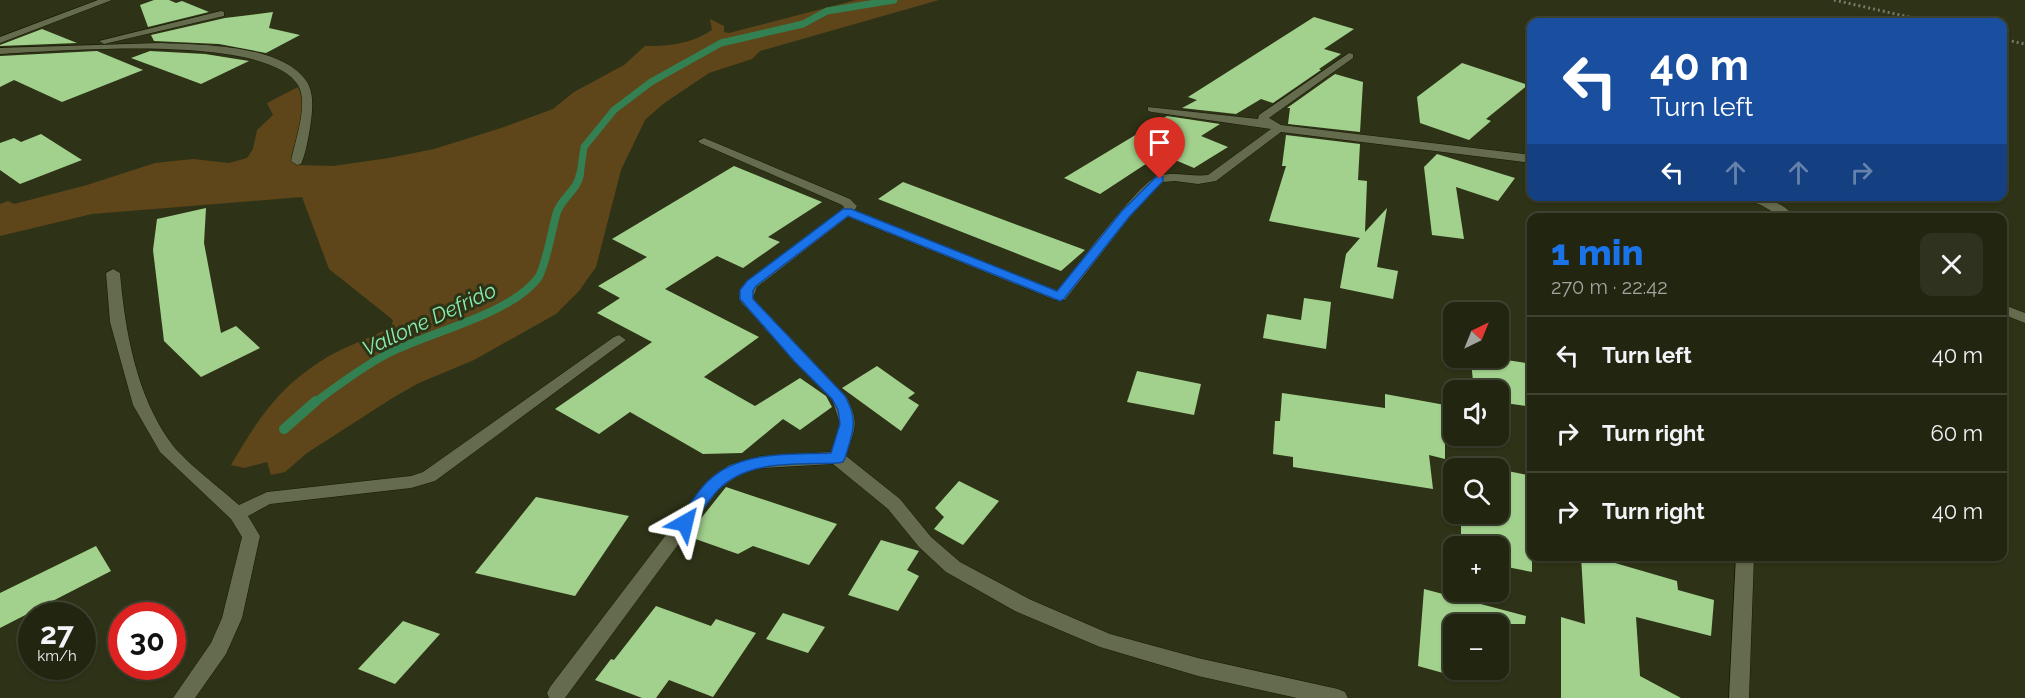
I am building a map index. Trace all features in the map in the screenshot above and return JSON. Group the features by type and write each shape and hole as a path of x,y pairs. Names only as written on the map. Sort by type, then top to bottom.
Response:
{"street":[{"path":"0,40 107,0"},
{"path":"73,48 221,14"},
{"path":"0,51 159,46 218,50 273,60 291,69 302,82 308,100 297,161"},
{"path":"1273,126 1263,117 1349,56"},
{"path":"1152,109 1527,158"},
{"path":"847,212 1060,297 1125,214 1160,179 1212,178 1273,126"},
{"path":"704,141 846,202 850,206 847,212 752,284 747,290 746,299 799,358 838,396 845,410 848,424 837,458"},
{"path":"1764,201 1783,213"},
{"path":"113,273 117,322 141,405 166,448 237,514 251,536 232,618 219,648 183,698"},
{"path":"2007,310 2025,318"},
{"path":"237,514 267,498 411,482 429,477 619,340"},
{"path":"557,693 713,485 735,469 761,462 837,458 894,504 925,542 953,567 1022,605 1107,641 1198,667 1338,698"},
{"path":"1739,698 1745,561"}],"path":[{"path":"1834,0 1913,18"},
{"path":"2007,40 2025,44"}],"shaded area":[{"path":"856,0 939,0 760,51 752,59 709,73 663,104 645,120 621,170 596,267 579,291 556,314 474,360 419,383 394,397 307,453 285,472 271,475 267,462 244,468 231,465 259,420 292,383 329,356 391,327 393,320 329,269 302,197 92,214 0,236 0,204 8,201 14,204 87,185 155,163 193,159 229,163 247,158 253,149 257,130 273,115 267,103 298,87 302,113 291,157 298,165 333,166 389,158 434,149 553,109 574,92 624,65 645,46 680,43 704,35 712,30 710,19 724,26 724,32 729,33"}],"building":[{"path":"154,0 169,0 176,3 182,1 209,12 148,27 140,5"},
{"path":"273,12 269,28 300,35 266,53 219,44 154,41 151,35 225,18"},
{"path":"1314,17 1354,29 1324,49 1341,54 1319,69 1321,70 1273,103 1261,99 1236,114 1182,108 1197,100 1188,97"},
{"path":"42,29 77,43 0,46 0,45"},
{"path":"97,51 143,70 62,102 14,80 0,87 0,56"},
{"path":"150,51 205,54 249,61 201,84 131,58"},
{"path":"1462,63 1527,85 1486,119 1491,121 1469,140 1420,123 1417,97"},
{"path":"1335,74 1363,82 1360,132 1288,124 1290,108 1287,108"},
{"path":"1167,116 1220,124 1201,136 1228,147 1194,168 1161,154 1100,194 1064,178"},
{"path":"41,134 82,160 20,184 0,170 0,143 14,138 21,142"},
{"path":"1286,135 1360,144 1358,180 1367,181 1365,232 1387,208 1377,267 1398,271 1393,299 1340,288 1346,254 1360,238 1269,221 1286,166 1282,166"},
{"path":"1437,154 1515,178 1498,201 1456,187 1464,239 1432,235 1424,167"},
{"path":"734,166 822,202 768,237 780,242 743,268 717,256 665,289 759,337 704,377 755,406 800,378 826,396 832,407 800,430 783,419 742,453 703,454 630,412 599,434 555,409 652,342 597,313 620,298 598,286 647,257 612,239"},
{"path":"903,182 1085,250 1061,271 878,199"},
{"path":"206,208 204,243 221,333 236,326 260,348 201,377 164,341 153,250 157,219"},
{"path":"1304,298 1331,302 1326,349 1263,338 1267,314 1301,320"},
{"path":"1509,360 1526,363 1527,406 1509,404 1509,380 1473,380 1472,368 1509,368"},
{"path":"877,366 915,393 908,398 919,405 901,431 842,388"},
{"path":"1137,371 1201,384 1194,415 1127,402"},
{"path":"1282,393 1385,408 1385,394 1443,405 1445,458 1429,455 1433,489 1293,467 1293,457 1273,454 1275,421 1280,421"},
{"path":"1509,471 1527,475 1527,561 1532,561 1532,572 1509,567 1509,536 1461,536 1461,524 1509,524"},
{"path":"959,481 999,501 963,545 934,529 944,517 935,508"},
{"path":"726,487 837,524 809,565 753,546 738,554 687,536"},
{"path":"536,497 629,516 575,596 475,573"},
{"path":"881,540 919,551 907,570 919,576 898,611 848,595"},
{"path":"96,546 111,571 51,602 18,602 18,619 0,628 0,593"},
{"path":"1581,561 1608,561 1677,581 1678,590 1714,600 1711,636 1636,617 1640,676 1681,698 1561,698 1561,617 1585,624"},
{"path":"1424,589 1443,594 1443,602 1473,602 1526,616 1525,624 1509,624 1509,614 1443,614 1443,673 1418,666"},
{"path":"656,606 711,626 716,619 756,633 713,697 669,680 656,698 642,698 595,680 611,659 614,660"},
{"path":"783,613 825,627 808,653 766,639"},
{"path":"403,621 440,634 395,684 358,669"}],"waterway":[{"name":"Vallone Defrido","path":"580,175 584,147 614,110 651,82 721,43 803,24 827,11 894,0"},
{"name":"Vallone Defrido","path":"314,403 387,354 489,313 525,291 541,272 557,212 576,185 580,174"},
{"name":"Vallone Defrido","path":"284,429 316,401"}],"route":[{"path":"685,523 713,485 735,469 761,462 837,458 848,424 845,410 838,396 799,358 746,299 747,290 752,284 847,212 1060,297 1125,214 1160,179"}]}
